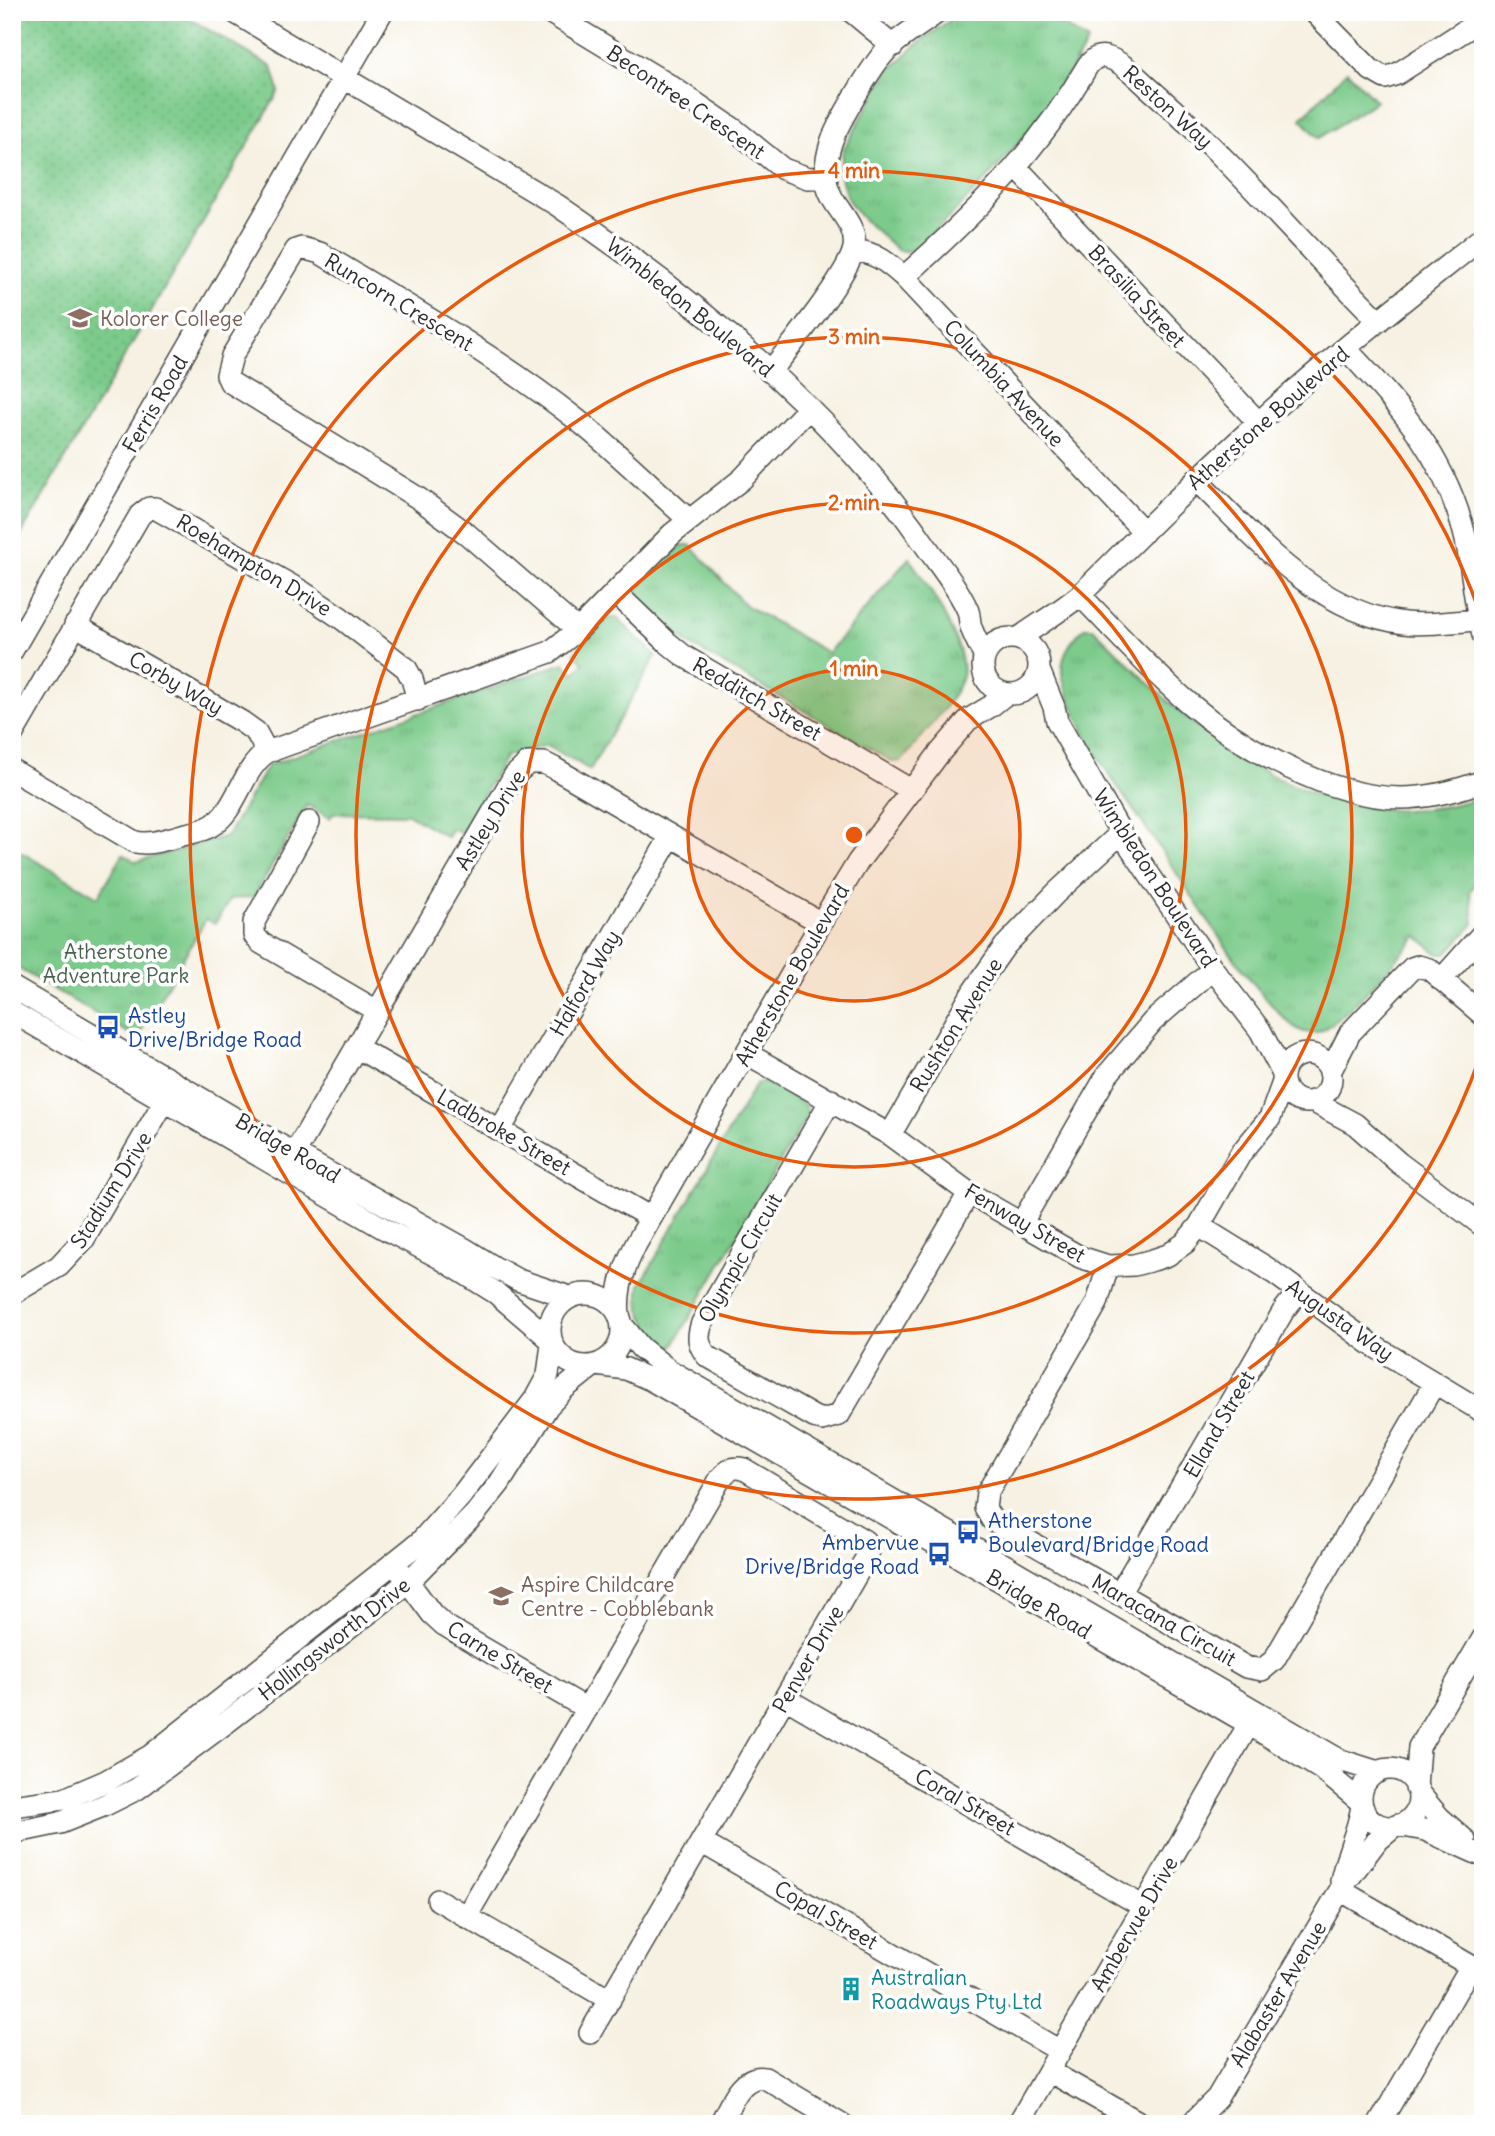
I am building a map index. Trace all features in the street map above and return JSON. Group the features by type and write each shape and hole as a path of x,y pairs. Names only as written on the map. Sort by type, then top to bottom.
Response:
{"street":[{"name":"Wimbledon Boulevard","path":"234,12 557,205 606,238 678,293 770,372 809,408 869,472 904,516 968,612 983,664"},
{"name":"Ferris Road","path":"12,650 382,12"},
{"name":"Becontree Crescent","path":"550,12 669,85 735,131 783,169 807,178 827,177"},
{"path":"852,12 893,46"},
{"path":"770,372 842,273 854,250 852,228 832,199 827,186 827,160 832,141 873,68 893,46 938,12"},
{"path":"1314,12 1371,71 1385,78 1397,74 1483,19"},
{"name":"Reston Way","path":"904,277 1017,168 1055,118 1088,65 1095,58 1102,56 1130,71 1194,128 1379,321"},
{"name":"Brasilia Street","path":"1017,168 1259,423"},
{"name":"Atherstone Boulevard","path":"1012,638 1063,610 1196,480 1259,423 1483,237"},
{"name":"Runcorn Crescent","path":"578,630 467,534 418,498 230,382 227,375 232,356 296,250 302,248 320,253 443,327 506,369 577,420 688,519"},
{"name":"Columbia Avenue","path":"854,250 869,252 885,259 904,277 1144,532"},
{"path":"1196,480 1293,574 1335,601 1364,613 1405,623 1481,627 1466,539 1447,483 1428,446 1411,421 1346,349"},
{"path":"12,770 135,842 151,843 212,826 226,811 254,764 267,752 550,652 578,630 688,519 742,479 809,408"},
{"name":"Roehampton Drive","path":"12,735 140,515 149,508 155,508 269,572 341,618 406,668 418,700"},
{"name":"Redditch Street","path":"615,593 684,656 911,790"},
{"path":"1080,595 1190,704 1221,728 1295,770 1328,785 1382,797 1403,798 1446,793 1483,781"},
{"name":"Atherstone Boulevard","path":"1038,661 1063,610"},
{"name":"Wimbledon Boulevard","path":"968,612 1012,638"},
{"name":"Corby Way","path":"75,625 242,722 256,732 267,752"},
{"path":"1012,638 1032,646 1038,661 1030,687 1012,693 989,684 983,664 992,644 1012,638"},
{"name":"Wimbledon Boulevard","path":"1038,661 1057,721 1121,832 1213,969 1260,1030 1283,1078"},
{"name":"Atherstone Boulevard","path":"620,1320 620,1285 636,1244 858,862 911,790 968,720 979,694 983,664"},
{"name":"Wimbledon Boulevard","path":"1012,693 1057,721"},
{"name":"Atherstone Boulevard","path":"968,720 1012,693"},
{"name":"Astley Drive","path":"290,1162 514,775 522,766 536,761 544,763 821,923"},
{"path":"309,822 254,922 254,935 261,943 377,1011"},
{"name":"Rushton Avenue","path":"890,1135 974,990 1005,946 1121,832"},
{"name":"Halford Way","path":"500,1130 671,836"},
{"path":"1441,980 1483,933"},
{"path":"1350,1033 1289,1062 1283,1078 1289,1094 1299,1101 1309,1101 1324,1094 1350,1033 1412,968 1424,967 1483,1015"},
{"path":"1021,1224 1107,1075 1153,1021 1213,969"},
{"name":"Bridge Road","path":"12,987 290,1162 383,1228 440,1258 496,1293 551,1342"},
{"name":"Bridge Road","path":"12,1012 165,1100 465,1248 518,1280 571,1296"},
{"name":"Wimbledon Boulevard","path":"1260,1030 1304,1054"},
{"name":"Ladbroke Street","path":"356,1047 651,1218"},
{"name":"Fenway Street","path":"746,1053 890,1135 969,1193 1021,1224 1080,1257 1108,1266 1134,1265 1168,1255 1185,1243 1199,1226 1241,1153 1270,1118 1283,1078"},
{"path":"1304,1054 1324,1061 1355,1124"},
{"name":"Stadium Drive","path":"12,1294 59,1266 84,1239 165,1100"},
{"name":"Olympic Circuit","path":"831,1100 702,1324 698,1341 707,1356 814,1417 822,1420 839,1415 969,1193"},
{"path":"1309,1101 1355,1124 1399,1163 1483,1226"},
{"name":"Fenway Street","path":"1270,1118 1309,1101"},
{"name":"Augusta Way","path":"1199,1226 1267,1268 1372,1345 1483,1412"},
{"name":"Atherstone Boulevard","path":"571,1296 605,1276 636,1244"},
{"name":"Maracana Circuit","path":"1108,1266 1097,1303 987,1493 985,1507 992,1520 1246,1667 1255,1670 1268,1667 1434,1384"},
{"name":"Elland Street","path":"1119,1594 1284,1310 1299,1291"},
{"path":"595,1294 605,1298 620,1320 619,1345 606,1360 596,1365 581,1366 569,1363 559,1355 551,1342 550,1319 554,1310 571,1296 595,1294"},
{"name":"Bridge Road","path":"620,1320 641,1348 668,1370 1340,1760 1382,1771"},
{"name":"Hollingsworth Drive","path":"12,1833 60,1823 137,1789 189,1739 420,1542 461,1496 535,1399 548,1375 551,1342"},
{"name":"Bridge Road","path":"596,1365 626,1369 651,1380 1250,1724 1321,1769 1362,1804"},
{"name":"Hollingsworth Drive","path":"12,1806 64,1799 189,1739 408,1582 444,1548 494,1490 548,1406 565,1388 596,1365"},
{"name":"Penver Drive","path":"466,1917 720,1479 729,1469 744,1469 860,1536 868,1546 866,1560 590,2033"},
{"name":"Carne Street","path":"394,1563 432,1614 444,1625 587,1709"},
{"path":"1396,1826 1406,1822 1416,1809 1419,1747 1483,1638"},
{"name":"Coral Street","path":"785,1698 1144,1907"},
{"name":"Ambervue Drive","path":"1018,2124 1250,1724"},
{"path":"1419,1747 1404,1754 1366,1781 1361,1794 1365,1814 1378,1824 1425,1830 1483,1854"},
{"path":"1382,1771 1405,1774 1456,1833 1483,1854"},
{"name":"Alabaster Avenue","path":"1339,1890 1345,1863 1357,1831 1362,1804"},
{"name":"Alabaster Avenue","path":"1191,2124 1217,2098 1339,1890 1376,1842 1396,1826"},
{"name":"Copal Street","path":"701,1842 1060,2051"},
{"path":"1339,1890 1477,1970 1379,2124"},
{"path":"438,1900 610,2000"},
{"path":"1049,2071 1143,2124"},
{"path":"720,2124 747,2081 758,2077 765,2078 842,2124"},
{"name":"Alabaster Avenue","path":"1212,2124 1217,2098"}],"green space":[{"name":"Kolorer College","path":"12,12 178,12 272,67 279,91 12,550"},
{"path":"961,12 1042,12 1088,41 1051,101 988,178 914,251 899,251 861,217 848,200 840,175 843,150 888,71 920,42"},
{"path":"1347,71 1376,101 1319,138 1301,119"},
{"path":"682,545 690,545 745,605 828,653 909,558 935,598 959,648 962,676 958,686 945,708 902,761 893,762 687,643 639,597 638,588"},
{"name":"Atherstone Adventure Park","path":"608,618 617,618 656,656 590,770 547,745 506,756 461,833 452,828 447,837 408,814 333,813 330,818 307,805 254,897 230,899 215,924 206,919 137,1038 12,965 12,847 98,897 123,854 136,862 227,836 268,765 564,663 574,674 584,663 574,653"},
{"path":"1084,628 1093,628 1167,700 1224,747 1293,785 1368,807 1406,810 1445,806 1483,796 1483,875 1470,891 1474,924 1446,954 1438,954 1417,936 1352,1007 1324,1029 1310,1033 1292,1025 1250,980 1234,958 1087,738 1062,674 1063,660 1068,648"},
{"path":"765,1082 805,1105 808,1114 672,1348 646,1321 640,1305 640,1285 756,1084"}],"place":[{"name":"Kolorer College","path":"80,318"},
{"name":"Astley Drive/Bridge Road","path":"108,1027"},
{"name":"Atherstone Boulevard/Bridge Road","path":"968,1532"},
{"name":"Ambervue Drive/Bridge Road","path":"939,1554"},
{"name":"Aspire Childcare Centre - Cobblebank","path":"501,1596"},
{"name":"Australian Roadways Pty Ltd","path":"851,1989"}]}
